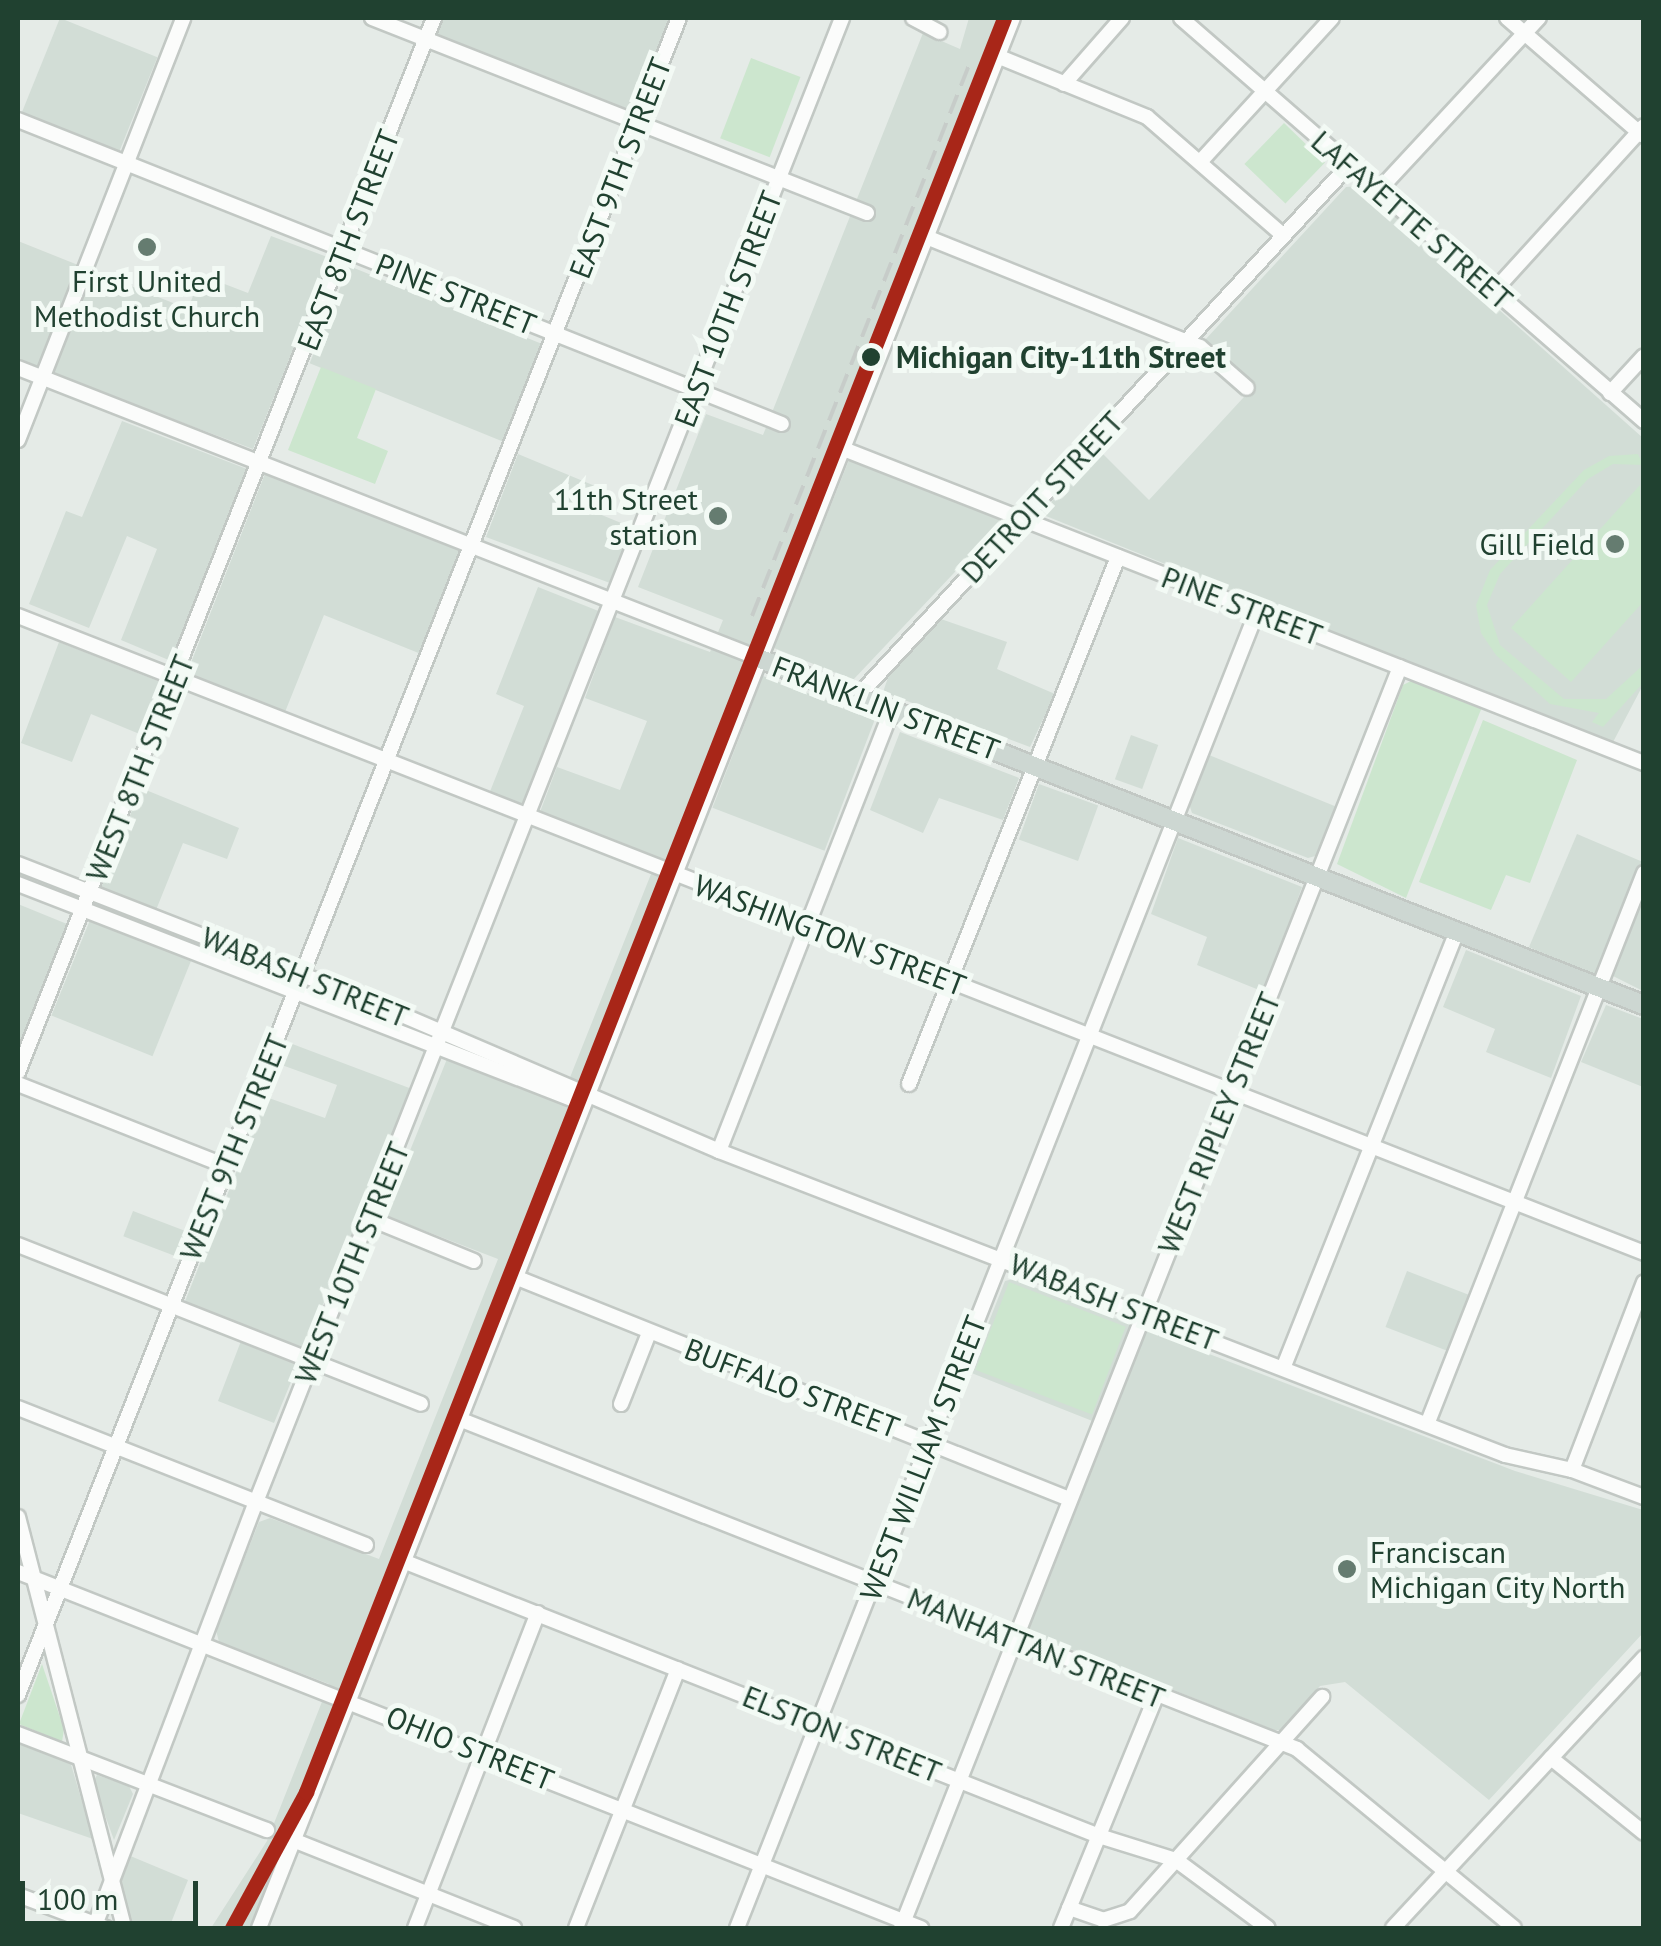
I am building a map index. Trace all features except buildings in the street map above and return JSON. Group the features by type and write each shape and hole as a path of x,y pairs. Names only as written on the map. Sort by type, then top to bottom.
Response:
{"main road":[{"name":"FRANKLIN STREET","path":"758,658 1644,1005"}],"street":[{"path":"18,440 183,18"},
{"path":"372,18 867,213"},
{"name":"EAST 8TH STREET","path":"262,463 434,18"},
{"name":"EAST 9TH STREET","path":"471,542 679,18"},
{"name":"EAST 10TH STREET","path":"612,600 842,18"},
{"path":"912,18 940,32"},
{"path":"259,1928 1013,18"},
{"path":"1064,84 1122,18"},
{"name":"LAFAYETTE STREET","path":"1181,18 1644,422"},
{"path":"1200,162 1332,18"},
{"path":"1494,290 1642,132 1507,18"},
{"path":"1379,190 1540,18"},
{"path":"998,56 1147,117 1284,236"},
{"name":"PINE STREET","path":"18,120 782,424"},
{"name":"DETROIT STREET","path":"858,696 1348,166"},
{"path":"924,236 1186,342 1247,388"},
{"path":"1610,393 1644,356"},
{"name":"FRANKLIN STREET","path":"18,368 471,542 758,658"},
{"name":"PINE STREET","path":"841,448 1644,763"},
{"name":"WEST 8TH STREET","path":"18,1072 262,463"},
{"name":"WEST 9TH STREET","path":"18,1695 471,542"},
{"path":"909,1084 1118,556"},
{"name":"WEST 10TH STREET","path":"98,1927 111,1878 146,1784 612,600"},
{"name":"WEST WILLIAM STREET","path":"737,1928 1178,822 1257,611"},
{"name":"WASHINGTON STREET","path":"18,616 1644,1253"},
{"name":"WEST RIPLEY STREET","path":"903,1925 1400,667"},
{"path":"720,1151 892,710"},
{"name":"WABASH STREET","path":"18,864 582,1089 586,1098"},
{"path":"1428,1422 1644,873"},
{"name":"WABASH STREET","path":"18,884 436,1048 578,1101 586,1098 1284,1366 1505,1455 1572,1470 1644,1497"},
{"path":"1284,1366 1374,1148 1457,931"},
{"path":"18,1084 226,1166"},
{"path":"371,1219 474,1261"},
{"path":"18,1246 420,1404"},
{"name":"BUFFALO STREET","path":"514,1278 1069,1499"},
{"path":"1572,1470 1644,1282"},
{"path":"621,1404 648,1333"},
{"path":"18,1408 366,1545"},
{"name":"MANHATTAN STREET","path":"458,1418 1296,1748 1514,1928"},
{"path":"18,1517 76,1757 124,1928"},
{"name":"ELSTON STREET","path":"403,1561 1099,1836 1176,1860 1268,1928"},
{"name":"OHIO STREET","path":"18,1572 348,1699 903,1925 921,1928"},
{"path":"415,1928 538,1613"},
{"path":"1393,1928 1644,1658"},
{"path":"576,1928 678,1668"},
{"path":"1060,1928 1156,1696"},
{"path":"1069,1908 1103,1920 1118,1917 1176,1860 1322,1697"},
{"path":"18,1734 267,1830"},
{"path":"1551,1758 1644,1834"},
{"path":"292,1840 514,1928"},
{"path":"18,1895 98,1927"}],"shaded area":[{"path":"60,18 157,57 119,153 21,113"},
{"path":"441,18 673,18 634,117 433,39"},
{"path":"969,18 1009,18 255,1928 211,1928 267,1841 329,1684 219,1642 216,1630 259,1522 270,1518 379,1559 498,1259 384,1215 447,1059 561,1100 657,859 540,812 557,767 620,790 647,721 585,698 615,617 710,652 723,620 638,587 706,414 763,435 923,33 960,49"},
{"path":"1360,186 1643,438 1643,685 1612,744 1041,514 1097,448 1149,500 1255,385 1205,340 1346,187"},
{"path":"271,236 330,258 253,449 52,374 91,270 188,309 201,275 248,293"},
{"path":"18,241 78,265 38,366 18,359"},
{"path":"349,266 543,344 503,442 310,363"},
{"path":"122,421 247,469 171,661 121,640 157,549 127,536 89,628 29,604 66,511 82,517"},
{"path":"518,454 595,486 587,509 631,527 610,583 486,537"},
{"path":"849,460 1003,521 853,680 774,648"},
{"path":"266,471 465,545 421,654 324,615 285,712 187,673"},
{"path":"538,587 601,612 524,807 489,794 524,706 496,694"},
{"path":"938,618 1007,642 997,669 1055,694 1030,747 883,692 890,672"},
{"path":"59,642 163,683 142,735 91,714 72,762 21,743"},
{"path":"763,676 875,719 824,851 712,808"},
{"path":"900,732 1019,778 1003,820 939,798 923,833 870,810"},
{"path":"1131,735 1158,745 1142,789 1115,779"},
{"path":"1209,755 1337,807 1319,855 1308,858 1192,813 1189,804"},
{"path":"1039,784 1098,806 1078,861 1019,839"},
{"path":"141,788 239,828 227,859 183,843 156,910 100,890"},
{"path":"1577,834 1642,862 1594,975 1529,947"},
{"path":"1178,838 1302,887 1264,992 1197,965 1207,937 1151,914"},
{"path":"1644,903 1643,991 1613,976"},
{"path":"18,904 67,924 18,1050"},
{"path":"90,920 191,961 152,1056 51,1015"},
{"path":"1466,950 1581,996 1551,1078 1486,1052 1495,1029 1443,1007"},
{"path":"1606,1005 1643,1019 1643,1087 1581,1062"},
{"path":"287,1042 412,1089 274,1423 218,1401 246,1328 184,1304 266,1097 325,1118 337,1085 279,1064"},
{"path":"133,1211 190,1233 180,1258 123,1236"},
{"path":"1407,1271 1469,1295 1447,1351 1385,1327"},
{"name":"Franciscan Michigan City North","path":"1013,1279 1515,1471 1643,1510 1643,1633 1489,1800 1345,1682 1320,1686 1283,1730 1274,1730 1030,1633 1027,1627 1105,1426 969,1372 1005,1281"},
{"path":"18,1742 70,1761 93,1839 18,1813"},
{"path":"97,1775 129,1786 133,1794 114,1840 93,1782"},
{"path":"128,1855 188,1880 169,1928 131,1928 121,1883"}],"green space":[{"path":"751,58 800,77 770,157 720,138"},
{"path":"1284,123 1325,163 1285,204 1244,164"},
{"path":"321,367 376,389 357,438 388,451 375,484 288,450"},
{"path":"1638,454 1643,465 1613,464 1588,479 1500,574 1487,605 1500,645 1564,699 1606,699 1643,665 1643,683 1603,727 1592,722 1599,713 1550,704 1496,655 1481,633 1476,605 1490,570 1584,470 1609,456"},
{"name":"Gill Field","path":"1640,485 1643,602 1571,682 1511,628"},
{"path":"1413,680 1482,707 1406,898 1337,864 1403,685"},
{"path":"1483,720 1577,760 1530,883 1506,875 1491,910 1419,882"},
{"path":"1009,1282 1126,1327 1092,1415 975,1370"},
{"path":"42,1664 64,1729 62,1742 19,1724"}],"railway":[{"path":"752,616 971,60"},
{"path":"845,422 985,66"},
{"path":"766,622 794,552"}],"transit line":[{"path":"232,1928 306,1792 1004,18"}],"place":[{"name":"First United Methodist Church","path":"147,247"},
{"name":"Michigan City-11th Street","path":"871,357"},
{"name":"11th Street station","path":"718,516"},
{"name":"Gill Field","path":"1615,544"},
{"name":"Franciscan Michigan City North","path":"1347,1569"}]}
